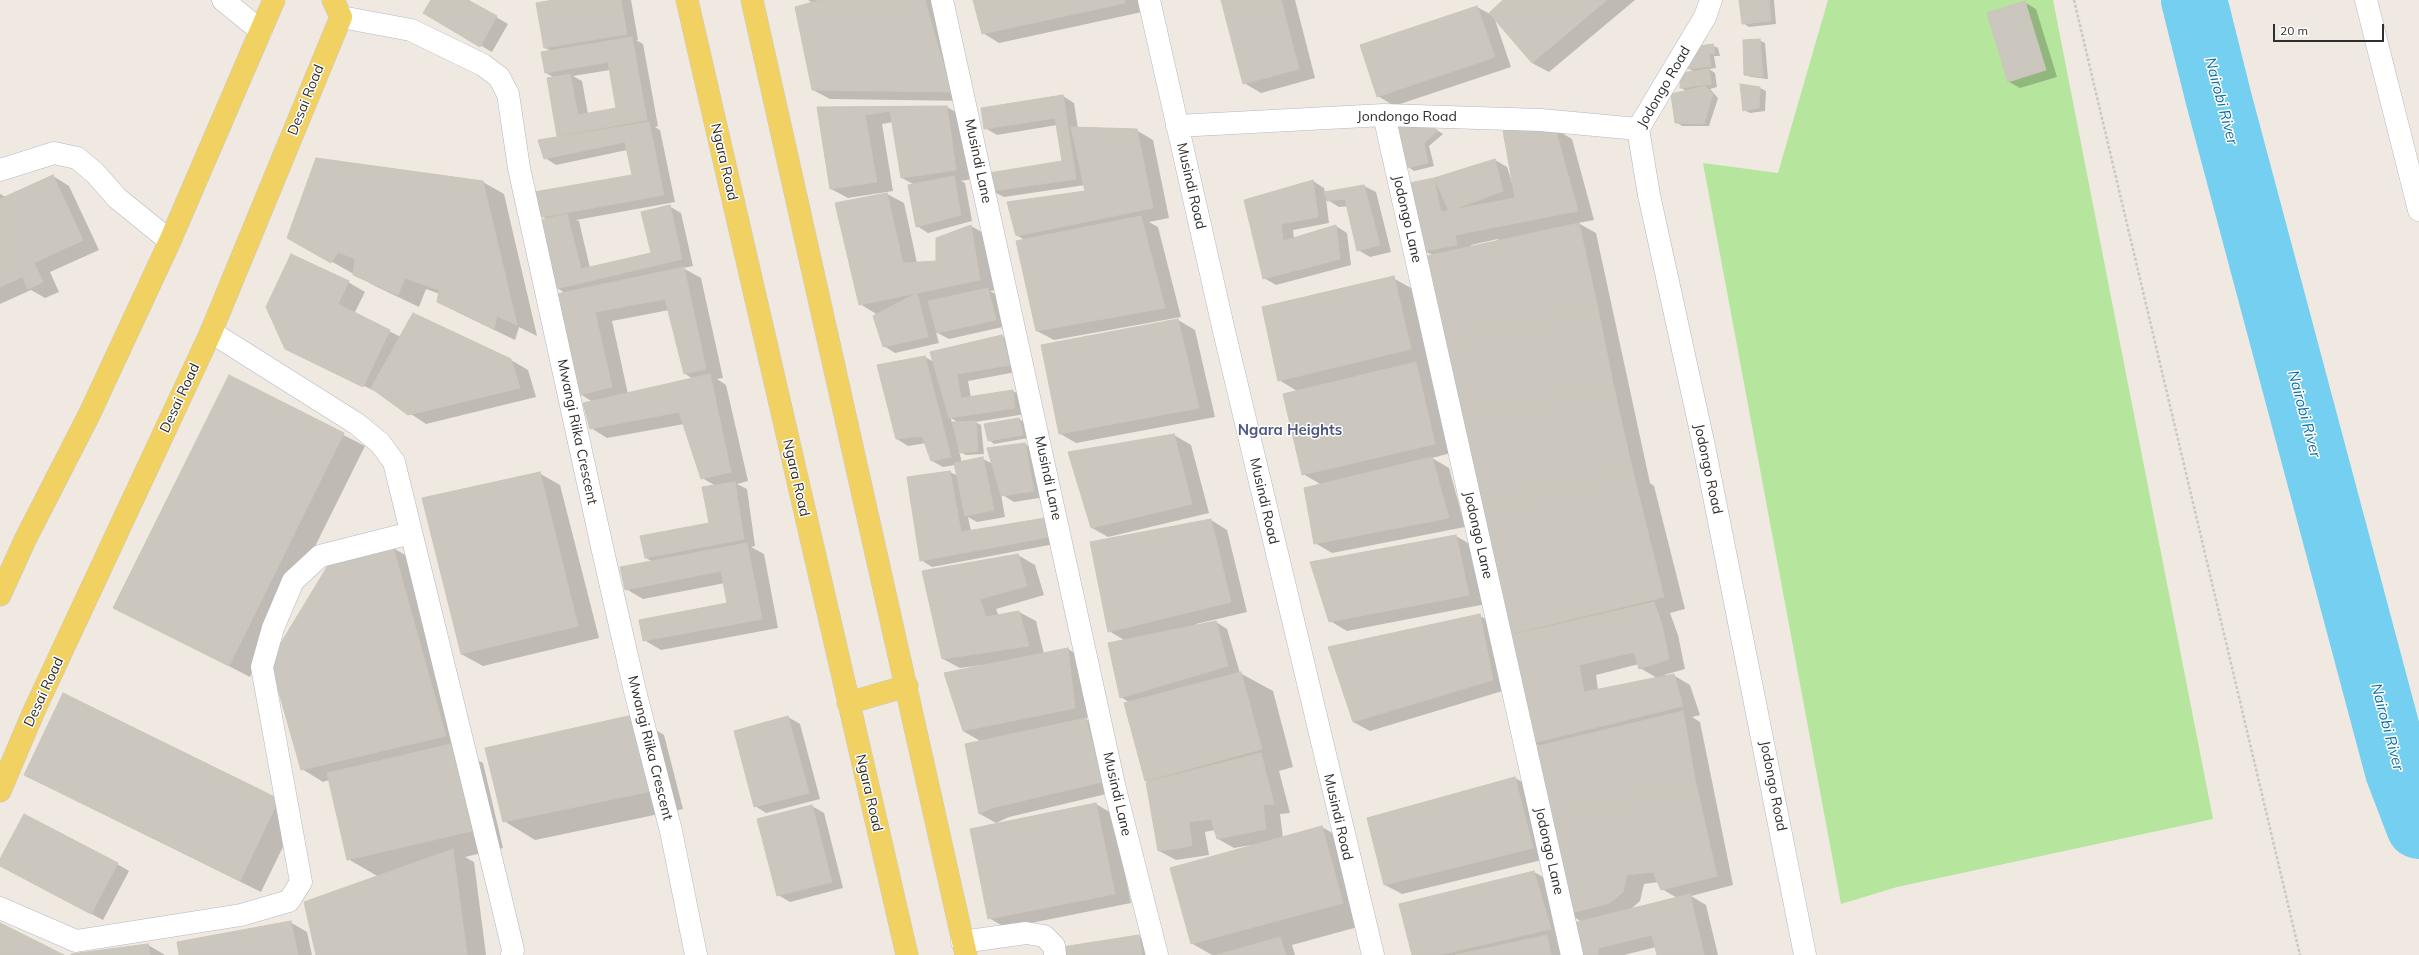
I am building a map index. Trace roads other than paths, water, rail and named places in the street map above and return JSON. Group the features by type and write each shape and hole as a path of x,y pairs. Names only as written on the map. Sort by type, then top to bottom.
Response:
{"main road":[{"path":"0,595 25,540 90,413 170,241 262,31 274,0"},
{"name":"Ngara Road","path":"687,0 907,955"},
{"path":"752,0 907,686 964,948"},
{"name":"Desai Road","path":"0,791 38,704 211,332 337,8"},
{"path":"848,703 907,686"}],"street":[{"path":"223,0 262,31"},
{"name":"Musindi Lane","path":"942,0 1115,789 1157,955"},
{"name":"Musindi Road","path":"1149,0 1177,126 1346,849 1373,955"},
{"name":"Jodongo Road","path":"1711,0 1705,17 1638,129 1649,195 1704,446 1805,955"},
{"path":"2366,0 2395,110 2419,210"},
{"name":"Mwangi Riika Crescent","path":"337,8 411,30 483,65 499,77 508,94 519,168 635,691 671,831 696,955"},
{"name":"Jondongo Road","path":"1177,126 1384,115 1541,120 1638,129"},
{"name":"Jodongo Lane","path":"1384,115 1572,955"},
{"path":"0,170 54,153 77,158 95,173 117,198 170,241"},
{"path":"211,332 357,424 380,443 394,462 499,891 513,950 512,955"},
{"path":"0,908 76,941 241,915 289,901 301,882 262,667 273,628 293,581 320,556 411,533"},
{"path":"964,948 1026,933 1044,936 1054,946 1055,955"}],"waterway":[{"name":"Nairobi River","path":"2194,0 2219,100 2398,771 2419,826"}],"district":[{"name":"Ngara Heights","path":"1290,430"}]}
